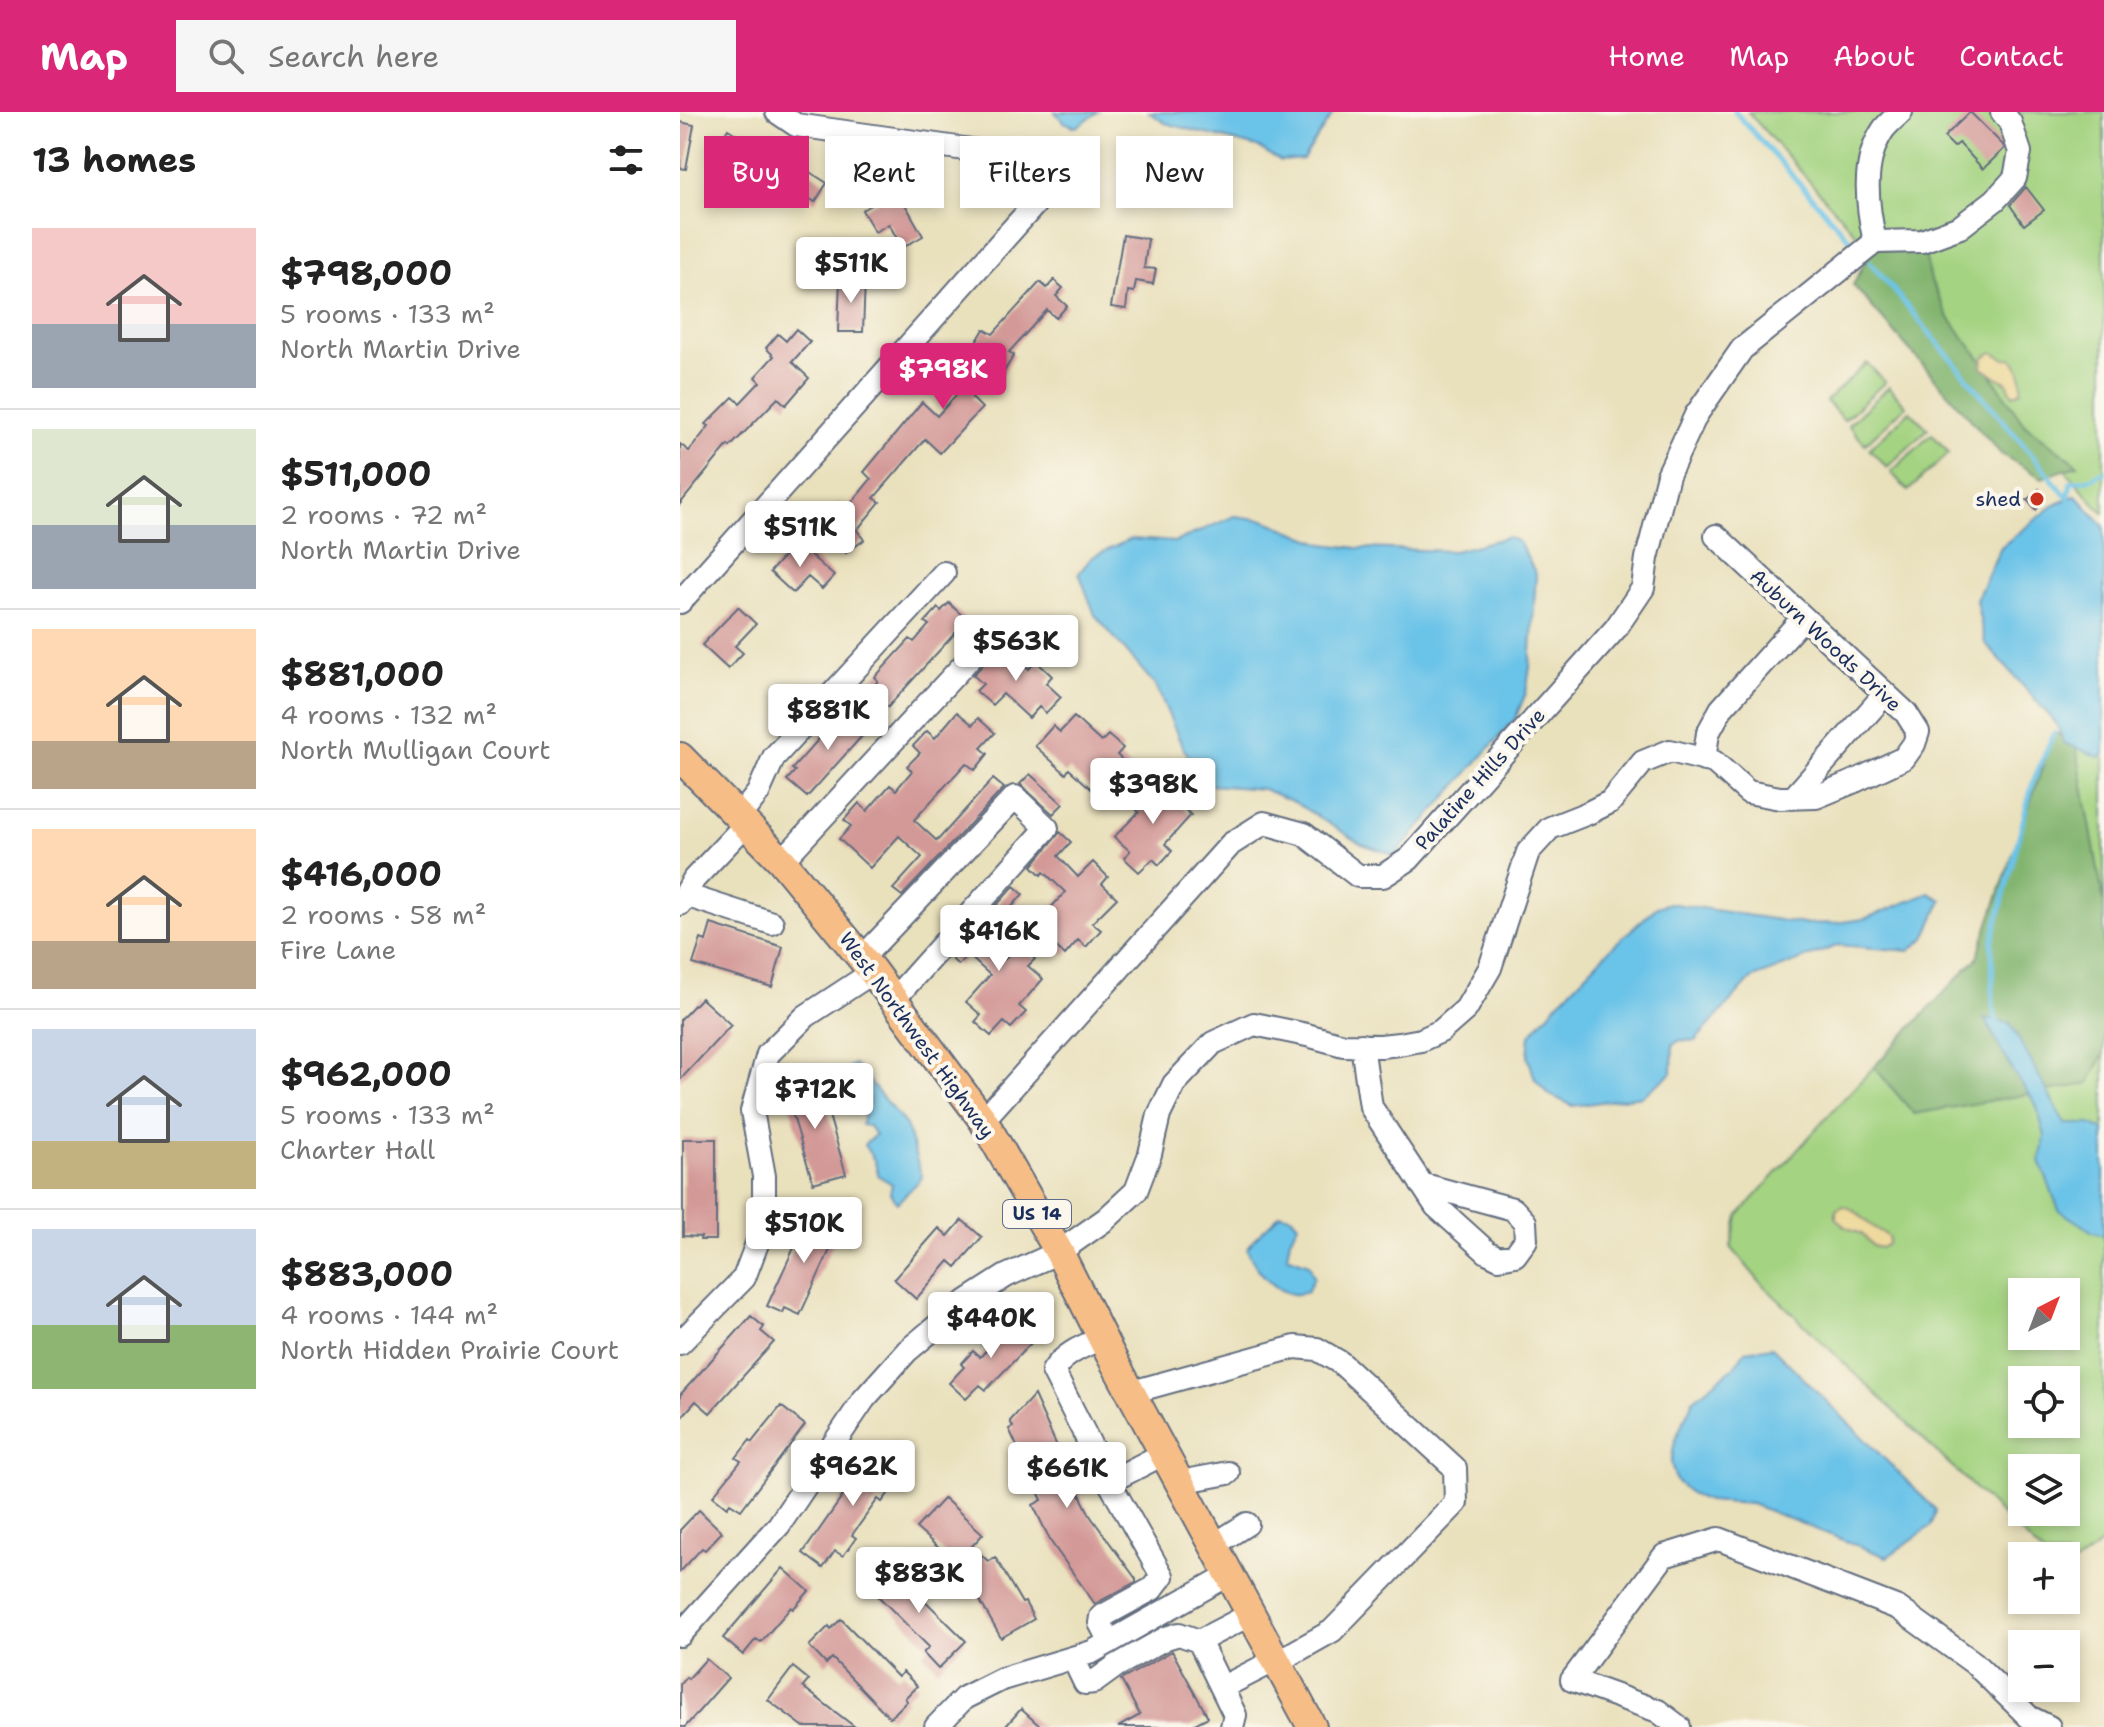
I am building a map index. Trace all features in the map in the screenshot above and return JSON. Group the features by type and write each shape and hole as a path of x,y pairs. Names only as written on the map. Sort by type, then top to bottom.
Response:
{"main road":[{"name":"West Northwest Highway","path":"680,757 782,861 868,965 983,1120 1059,1252 1102,1338 1312,1727"}],"street":[{"path":"680,602 1035,204 1042,180 1032,165 1014,156 796,125 777,112"},
{"path":"1901,112 1882,131 1870,162 1868,208 1875,242 1922,241 1960,227 1995,200 2015,178 2020,152 2010,122 2002,112"},
{"name":"Palatine Hills Drive","path":"983,1120 1231,844 1264,823 1304,834 1358,876 1383,876 1409,859 1616,628 1643,588 1647,558 1668,475 1696,415 1742,349 1875,242"},
{"name":"Auburn Woods Drive","path":"680,1635 779,1525 864,1399 907,1351 967,1301 1006,1276 1059,1252 1106,1219 1136,1191 1150,1154 1159,1115 1174,1084 1213,1043 1254,1024 1343,1045 1381,1046 1421,1040 1441,1031 1466,1009 1490,968 1528,852 1550,828 1610,802 1643,762 1670,751 1714,762 1748,792 1793,798 1816,797 1904,758 1918,732 1906,713 1716,536"},
{"path":"772,923 682,899 694,879 742,820 774,757 944,573"},
{"path":"1704,760 1708,733 1721,709 1803,618"},
{"path":"782,861 982,645"},
{"path":"1793,798 1885,694"},
{"path":"680,1343 744,1278 764,1225 764,1176 752,1111 768,1054 806,1016 868,965 1015,797 1047,828 894,999"},
{"path":"1362,1045 1371,1107 1421,1184"},
{"path":"1102,1338 1068,1354 1053,1371 1109,1482 1162,1576 1152,1589 1101,1617 1100,1623 1110,1642"},
{"path":"1132,1392 1295,1347 1317,1349 1341,1363 1455,1468 1456,1503 1332,1631 1223,1687"},
{"path":"1109,1482 1165,1453"},
{"path":"1180,1482 1228,1473"},
{"path":"1214,1545 1247,1524"},
{"path":"1679,1727 1658,1711 1572,1680 1664,1556 1719,1539 1898,1608 1974,1663 2029,1717 2049,1727"},
{"path":"936,1727 964,1698 1002,1679 1092,1652 1230,1574"},
{"path":"1199,1641 1251,1614"},
{"path":"1073,1658 1085,1683 1094,1682 1166,1638 1179,1634 1199,1641 1235,1715 1232,1727"}],"green space":[{"path":"1748,112 2104,112 2104,513 2099,508"},
{"path":"1922,241 1931,281 1949,318 2024,424 2078,465 2042,478 2001,454 1853,285 1875,242"},
{"path":"1867,363 1885,382 1844,420 1826,401"},
{"path":"1889,387 1906,406 1865,444 1848,425"},
{"path":"1910,411 1928,429 1887,467 1869,449"},
{"path":"1932,434 1949,453 1908,491 1891,472"},
{"path":"2054,733 2075,740 2104,741 2104,1542 2080,1560 2080,1542 2030,1542 2014,1526 2080,1526 2080,1454 2008,1454 2008,1520 1759,1281 1731,1247 1738,1216 1992,942 2033,782"},
{"path":"2054,733 2075,740 2104,903 2104,1054 2088,1084 1914,1114 1874,1067 1977,958"}],"sand":[{"path":"1993,352 2005,359 2011,358 2017,365 2021,391 2013,395 2007,383 1982,368 1983,358"},
{"path":"1843,1206 1887,1236 1888,1244 1881,1248 1873,1246 1862,1234 1846,1227 1836,1218 1836,1210"}],"water":[{"path":"1055,112 1098,112 1076,127 1064,122"},
{"path":"1149,112 1334,112 1303,159 1281,161 1257,147 1233,141 1233,136 1215,136 1165,123"},
{"path":"2076,495 2104,526 2104,753 2100,757 2064,743 2056,723 1985,643 1976,600 2001,547 2053,506"},
{"path":"1235,516 1264,520 1323,544 1357,548 1454,551 1508,537 1519,542 1536,574 1530,667 1526,693 1515,719 1395,855 1362,844 1294,802 1263,789 1210,785 1183,748 1156,686 1095,615 1079,573 1092,557 1131,539 1175,542"},
{"path":"1929,893 1942,900 1925,938 1909,951 1839,945 1751,979 1695,1041 1681,1040 1673,1044 1672,1073 1642,1096 1573,1106 1548,1094 1535,1079 1528,1057 1530,1035 1611,948 1657,907 1669,903 1804,924 1835,923 1864,919"},
{"path":"1984,1018 2010,1023 2065,1124 2090,1124 2104,1130 2104,1235 2093,1232 2059,1210 2040,1161 2045,1136 2036,1104 2015,1075"},
{"path":"854,1064 906,1125 922,1178 897,1203 890,1193 892,1184 879,1176 874,1160 864,1145 875,1135 869,1126 861,1125 869,1100 849,1067"},
{"path":"1280,1214 1291,1216 1298,1224 1290,1239 1287,1256 1309,1264 1314,1277 1307,1292 1295,1294 1279,1289 1259,1270 1247,1249"},
{"path":"1772,1347 1936,1510 1931,1526 1887,1557 1751,1504 1708,1501 1692,1495 1676,1481 1671,1463 1675,1440 1693,1400 1734,1367 1745,1351"}],"building":[{"path":"1970,112 2004,149 1983,169 1959,143 1954,147 1944,137"},
{"path":"680,122 694,125 686,169 680,168"},
{"path":"728,129 739,136 724,136"},
{"path":"809,172 825,182 815,202 809,198"},
{"path":"2026,187 2044,210 2024,225 2010,205"},
{"path":"907,208 923,236 902,248 889,224 875,232 862,210"},
{"path":"1123,235 1148,239 1144,268 1156,269 1153,284 1136,281 1134,292 1128,291 1126,309 1111,307"},
{"path":"840,278 865,279 863,332 838,332"},
{"path":"1054,280 1063,288 1056,296 1067,306 1056,318 1047,310 1009,352 1014,355 999,380 990,374 987,380 984,378 972,398 982,408 940,453 925,439 874,498 880,502 857,530 864,540 846,553 819,516 838,503 844,512 871,479 864,472 922,402 937,416 972,378 953,367 963,349 970,353 984,329 993,334 1040,282 1047,288"},
{"path":"796,329 810,342 792,362 809,378 786,405 778,398 730,447 728,445 680,504 680,444 689,451 709,426 706,424 733,397 740,403 760,382 755,377 774,356 766,348 778,334 786,341"},
{"name":"shed","path":"2039,489 2046,498 2036,510 2027,500"},
{"path":"796,542 834,576 822,589 808,577 793,593 770,572"},
{"path":"949,603 967,620 888,707 870,690 878,681 875,677 910,639 914,642 929,625 925,622 938,608 941,611"},
{"path":"738,607 756,624 735,646 743,653 728,669 702,645"},
{"path":"1003,645 1029,669 1036,661 1052,676 1046,683 1061,697 1046,713 1039,707 1029,718 1003,694 992,705 976,691 983,684 973,675"},
{"path":"852,709 871,726 807,797 787,780 795,771 792,769 841,714 845,717"},
{"path":"957,712 973,725 978,718 995,733 981,748 988,754 975,770 966,763 914,820 937,841 993,779 1004,788 902,896 893,889 922,857 899,836 870,868 839,839 851,826 844,820 859,803 867,811 890,785 896,790 912,771 907,766 920,753 913,746 927,731 935,738"},
{"path":"1074,717 1101,742 1108,735 1123,748 1117,755 1132,769 1116,786 1110,780 1097,794 1069,769 1066,774 1035,746 1053,726 1060,732"},
{"path":"1030,774 1063,804 1053,814 1020,784"},
{"path":"1167,780 1183,796 1177,802 1191,815 1165,844 1172,851 1159,865 1153,859 1139,872 1124,858 1130,851 1114,837 1139,812 1132,805 1146,789 1153,795"},
{"path":"1060,832 1071,842 1058,856 1078,877 1093,862 1108,877 1102,884 1117,898 1092,923 1101,930 1086,947 1078,940 1065,955 1049,940 1055,933 1040,920 1065,892 1044,872 1041,875 1032,866"},
{"path":"1014,886 1023,894 984,939 1005,959 1018,944 1035,959 1028,966 1043,979 1019,1006 1026,1012 1011,1028 1004,1022 991,1036 975,1022 981,1015 966,1002 990,975 968,955 958,965 950,957"},
{"path":"711,924 783,947 772,987 693,964 701,939 706,941"},
{"path":"701,998 731,1025 680,1080 680,1020"},
{"path":"802,1080 803,1085 819,1081 846,1174 813,1183 784,1085"},
{"path":"683,1139 716,1139 716,1240 683,1236"},
{"path":"811,1211 840,1228 800,1315 785,1308 783,1313 767,1306"},
{"path":"962,1220 982,1237 956,1267 949,1261 916,1299 894,1279 939,1228 948,1236"},
{"path":"751,1316 764,1327 761,1331 774,1342 710,1413 696,1401 680,1419 680,1395"},
{"path":"1010,1319 1033,1341 986,1390 980,1385 966,1399 949,1383 973,1351 980,1357 997,1339 993,1336"},
{"path":"1034,1395 1091,1517 1136,1579 1136,1582 1095,1604 1051,1542 1033,1505 1042,1500 1009,1429 1013,1427 1010,1421"},
{"path":"781,1406 805,1425 741,1510 730,1503 727,1507 713,1496 741,1461 736,1458"},
{"path":"878,1446 899,1461 888,1477 894,1486 882,1502 878,1499 852,1535 856,1538 843,1556 835,1551 823,1568 803,1553"},
{"path":"944,1498 983,1534 972,1546 988,1561 995,1557 1034,1619 1001,1638 975,1592 971,1594 961,1576 967,1573 916,1528"},
{"path":"699,1510 722,1532 680,1572 680,1530"},
{"path":"900,1561 916,1575 907,1583 966,1641 938,1669 923,1653 929,1647 872,1590"},
{"path":"783,1568 809,1591 761,1642 756,1639 743,1655 723,1638"},
{"path":"841,1619 898,1677 903,1672 917,1686 890,1718 832,1658 826,1664 809,1646"},
{"path":"1172,1651 1208,1717 1189,1727 1118,1727 1140,1715 1121,1680"},
{"path":"706,1659 728,1678 685,1727 680,1727 680,1684"},
{"path":"793,1667 809,1680 803,1687 855,1727 804,1727 768,1700"},
{"path":"1021,1709 1041,1727 1005,1727"}],"waterway":[{"path":"1735,112 1853,243"},
{"path":"1870,262 2068,498"},
{"path":"2068,498 2071,482 2090,479 2104,472"},
{"path":"1998,1026 1993,1006 1992,942 2033,782 2054,733"}],"place":[{"name":"shed","path":"2037,499"}]}
